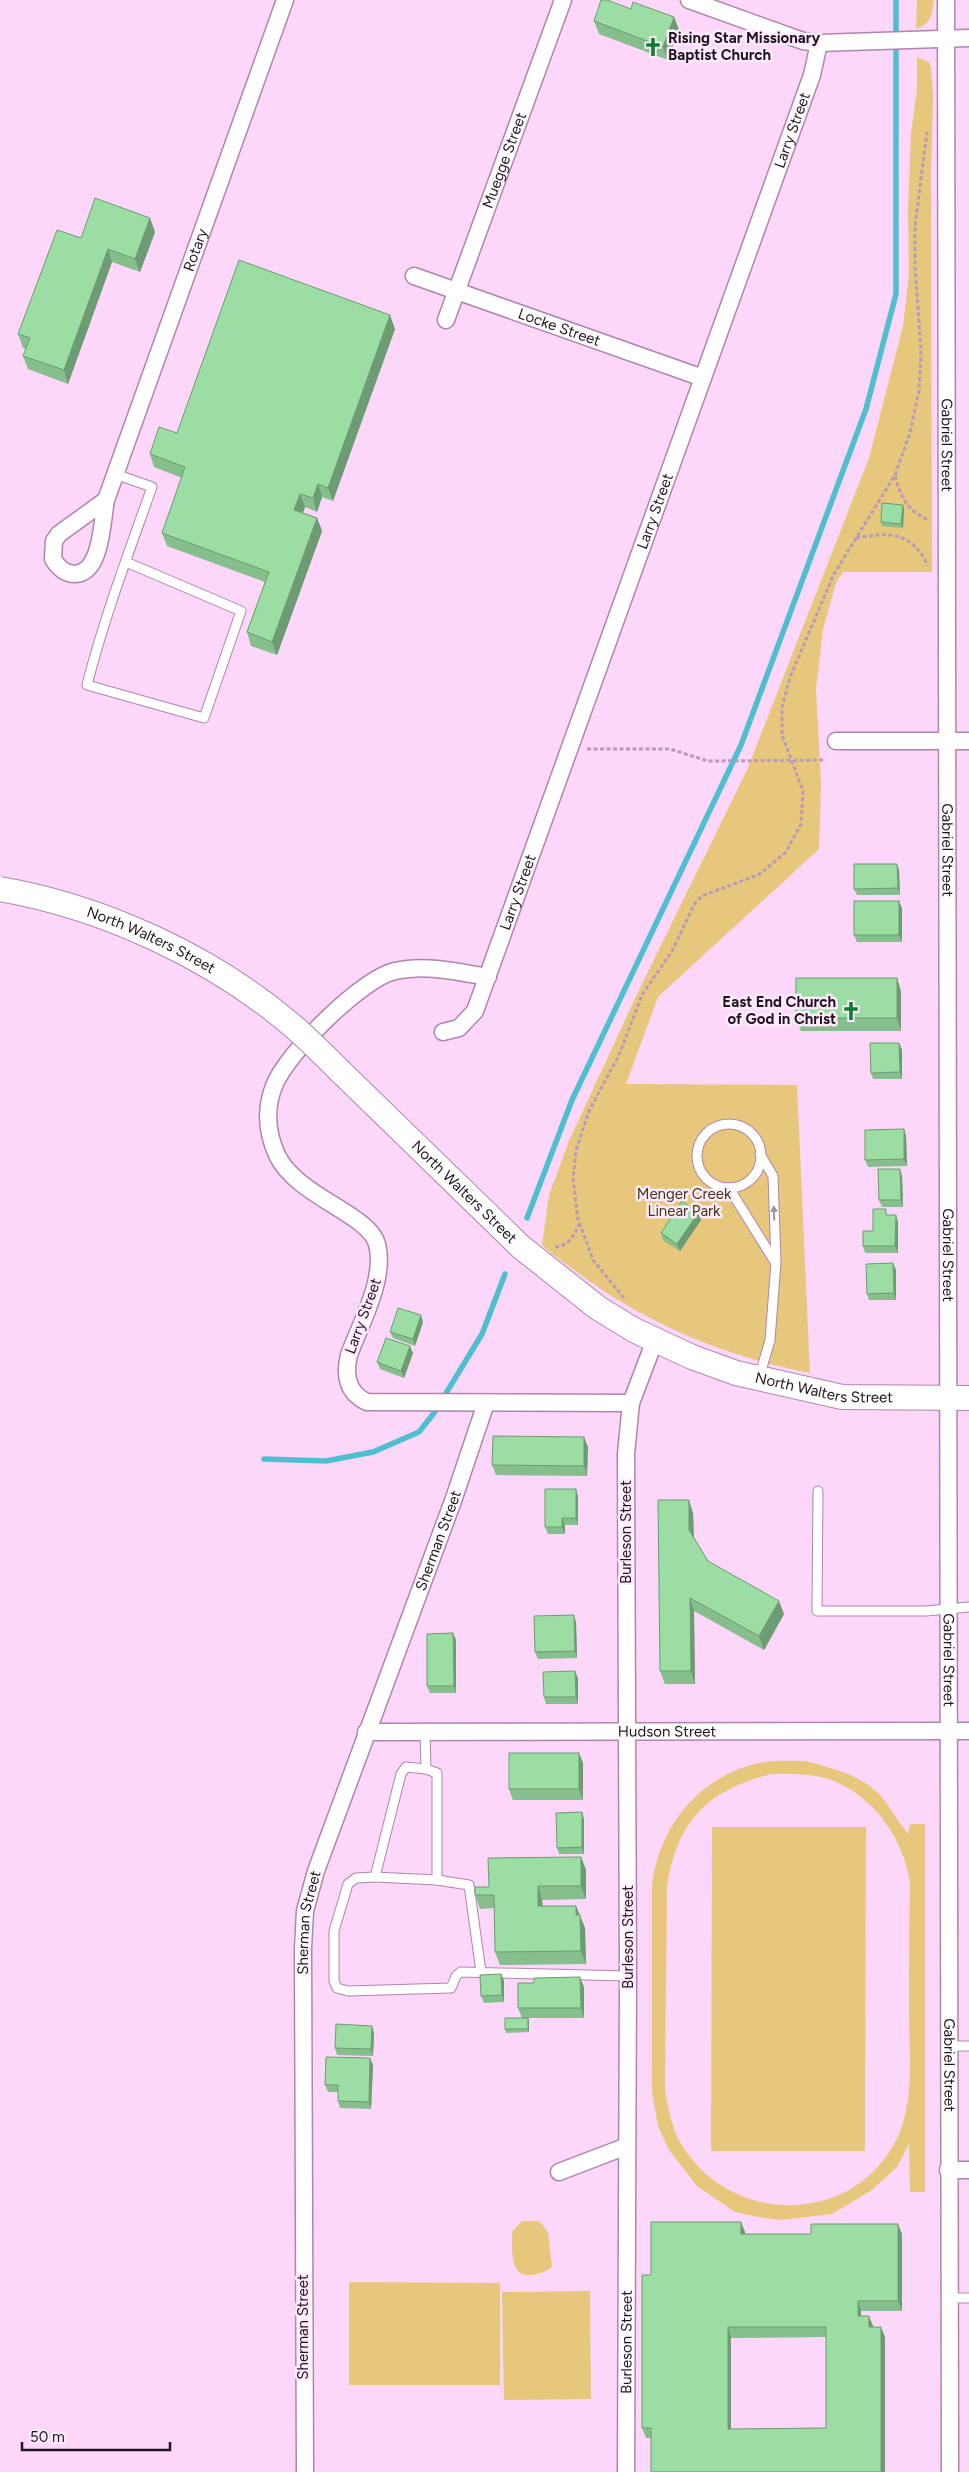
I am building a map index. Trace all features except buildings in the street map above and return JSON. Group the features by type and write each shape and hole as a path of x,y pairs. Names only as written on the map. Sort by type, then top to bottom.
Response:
{"main road":[{"name":"North Walters Street","path":"0,889 74,906 109,919 212,969 294,1027 520,1247 598,1308 655,1340 692,1357 759,1378 842,1396 959,1398"}],"street":[{"name":"Rotary","path":"106,500 285,0"},
{"name":"Muegge Street","path":"446,320 563,0"},
{"path":"689,0 803,41 819,43 969,38"},
{"name":"Gabriel Street","path":"946,0 946,741 959,1398 948,1608 948,2298 950,2472"},
{"name":"Larry Street","path":"443,1032 459,1028 475,1011 488,977 812,75 819,43"},
{"name":"Locke Street","path":"414,276 703,378"},
{"path":"836,741 969,741"},
{"name":"Larry Street","path":"486,1403 367,1402 350,1390 346,1365 379,1277 380,1262 376,1242 366,1226 314,1195 288,1172 278,1156 269,1132 269,1106 274,1086 294,1054 360,988 379,976 395,971 423,967 488,977"},
{"name":"Burleson Street","path":"626,2472 628,1976 626,1454 631,1403 655,1340"},
{"path":"486,1403 631,1403"},
{"name":"Sherman Street","path":"304,2472 303,1997 305,1911 316,1870 453,1501 486,1403"},
{"name":"Hudson Street","path":"366,1732 969,1731"},
{"path":"559,2172 627,2146"},
{"path":"948,2170 969,2170"}],"lane":[{"path":"115,474 152,487 126,562 97,646 87,685 204,718 241,612 126,562"},
{"path":"759,1378 770,1340 776,1262 773,1176 760,1154 758,1144 752,1135 734,1125 724,1125 705,1135 698,1149 698,1164 710,1182 719,1187 729,1188 739,1186 756,1174 760,1154"},
{"path":"729,1188 776,1262"},
{"path":"818,1491 817,1611 926,1611 969,1607"},
{"path":"425,1732 426,1769"},
{"path":"375,1876 403,1768 426,1769 437,1774 438,1779 438,1880"},
{"path":"481,1972 468,1884 375,1876 356,1878 348,1884 334,1931 334,1981 337,1988 348,1991 451,1988 456,1976 461,1972 628,1976"},
{"path":"948,2046 969,2046"},
{"path":"948,2298 969,2298"}],"path":[{"path":"627,1301 593,1260 580,1223 574,1179 576,1150 588,1111 619,1055 642,995 672,952 695,903 702,896 760,874 786,852 801,824 803,792 782,735 782,707 791,675 834,574 894,475 910,433 919,391 921,352 915,266 915,226 928,124"},
{"path":"894,475 904,502 912,511 929,520"},
{"path":"856,538 889,534 909,540 930,569"},
{"path":"586,748 670,749 708,761 826,760"},
{"path":"549,1248 568,1242 573,1238 580,1223"}],"green space":[{"path":"917,0 934,0 928,21 916,29"},
{"name":"Menger Creek Linear Park","path":"917,57 929,62 933,94 931,173 932,572 843,572 836,583 823,629 816,689 821,784 819,849 658,997 626,1084 797,1085 810,1373 749,1358 690,1337 661,1324 607,1293 542,1245 549,1195 569,1141 638,992 747,770 869,458 903,326 909,275 908,211 911,133 917,90"},
{"path":"806,1761 849,1775 869,1785 885,1801 908,1834 910,1824 925,1824 925,2192 910,2192 909,2144 897,2167 872,2190 832,2214 780,2220 735,2212 697,2186 669,2150 658,2126 652,2092 652,1885 656,1863 663,1843 673,1824 701,1792 718,1779 759,1763","holes":["772,1774 805,1775 829,1779 850,1789 864,1799 886,1823 894,1837 902,1852 910,1883 910,2080 905,2115 900,2131 893,2146 872,2173 846,2191 817,2202 786,2205 755,2200 726,2188 700,2169 680,2142 674,2130 665,2091 667,1886 672,1863 679,1843 699,1811 713,1799 730,1789 750,1780"]},
{"path":"712,1827 866,1827 865,2151 711,2151"},
{"path":"522,2221 539,2221 548,2232 552,2267 533,2275 525,2275 519,2272 512,2254 512,2232"},
{"path":"349,2282 500,2283 500,2385 349,2385"},
{"path":"590,2291 591,2399 504,2400 502,2292"}],"waterway":[{"path":"527,1218 572,1100 741,745 866,409 896,294 896,0"},
{"path":"264,1459 326,1461 373,1452 419,1432 434,1413 482,1334 505,1274"}],"place":[{"name":"Rising Star Missionary Baptist Church","path":"653,47"},
{"name":"East End Church of God in Christ","path":"851,1011"}]}
